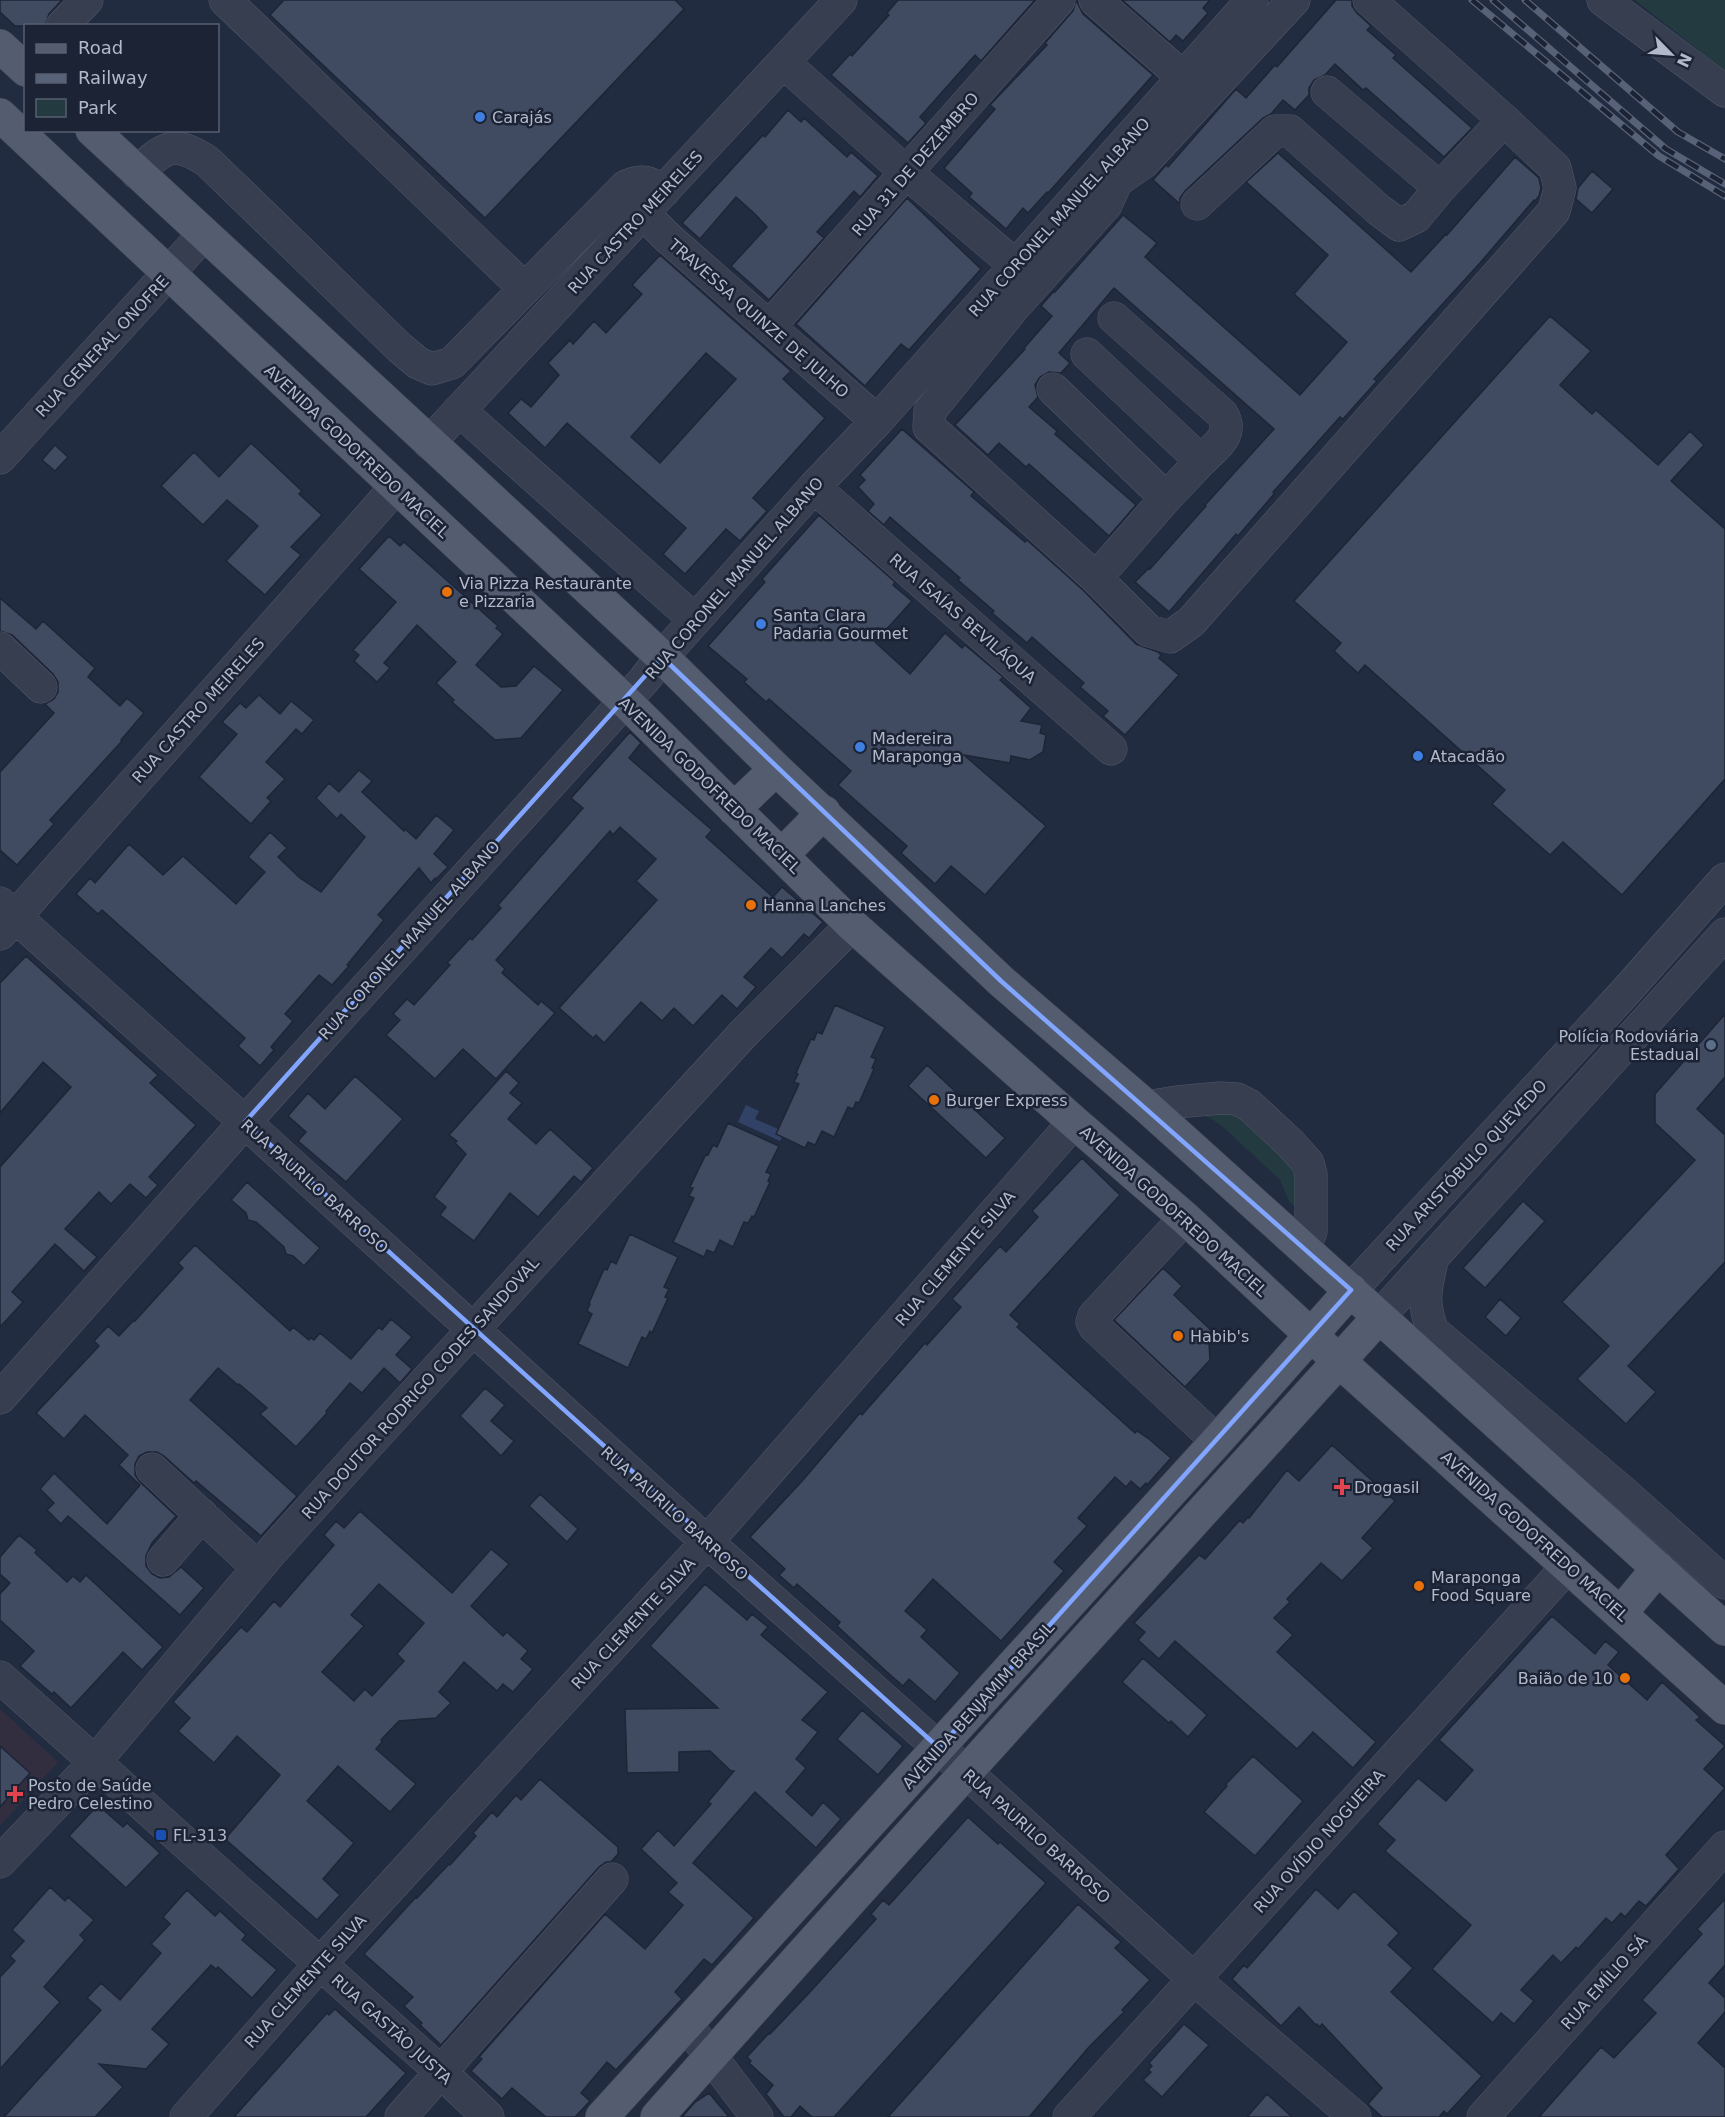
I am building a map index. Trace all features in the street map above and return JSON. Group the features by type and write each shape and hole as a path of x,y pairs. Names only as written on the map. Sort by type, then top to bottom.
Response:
{"main road":[{"name":"AVENIDA GODOFREDO MACIEL","path":"0,115 625,701 852,925 1185,1218 1339,1361 1620,1614 1724,1704"},
{"path":"94,132 662,657 776,769 1001,981 1147,1107 1725,1629"},
{"path":"734,809 776,769"},
{"path":"782,855 824,813"},
{"name":"AVENIDA BENJAMIM BRASIL","path":"602,2117 1217,1442 1351,1290"},
{"path":"657,2117 965,1771 1379,1317"},
{"path":"1620,1614 1658,1568"}],"street":[{"path":"64,24 87,0"},
{"name":"RUA CASTRO MEIRELES","path":"429,442 841,0"},
{"name":"RUA 31 DE DEZEMBRO","path":"769,327 1059,0"},
{"path":"1095,0 1185,78"},
{"name":"RUA CORONEL MANUEL ALBANO","path":"0,1398 814,487 877,421 1016,266 1110,175 1185,78 1252,0"},
{"path":"1294,0 1143,163 1110,175 1106,205 1014,307 930,411 929,427 1096,578 1149,631 1170,637 1191,622 1554,211 1560,188 1555,168 1369,0"},
{"path":"1603,0 1725,91"},
{"path":"227,1 525,289"},
{"path":"783,62 907,174 1016,266"},
{"path":"1327,92 1440,188"},
{"path":"1197,204 1275,131 1290,131 1399,225 1416,217 1504,120"},
{"path":"137,173 158,153 168,148 195,153 207,161 400,348 418,363 432,369 452,363 626,187 634,182 643,181 653,202"},
{"name":"TRAVESSA QUINZE DE JULHO","path":"653,202 769,327 877,421"},
{"name":"RUA GENERAL ONOFRE","path":"0,458 204,234"},
{"path":"1096,578 1166,498 1226,435 1228,424 1222,414 1114,318"},
{"path":"1087,354 1201,461"},
{"path":"1053,389 1166,498"},
{"path":"459,410 695,620"},
{"name":"RUA CASTRO MEIRELES","path":"5,918 396,487"},
{"name":"RUA ISAÍAS BEVILÁQUA","path":"814,487 1111,749"},
{"path":"0,648 41,687"},
{"name":"RUA ARISTÓBULO QUEVEDO","path":"1351,1290 1628,989 1725,879"},
{"name":"RUA PAURILO BARROSO","path":"5,918 245,1122 473,1331 1194,1979 1355,2117"},
{"name":"RUA DOUTOR RODRIGO CODES SANDOVAL","path":"0,1862 94,1762 258,1568 363,1450 742,1035 852,925"},
{"path":"1379,1317 1725,934"},
{"path":"1628,989 1654,1012"},
{"path":"1147,1107 1220,1098 1237,1099 1248,1105 1290,1143 1308,1163 1311,1174 1311,1232 1304,1248"},
{"name":"RUA CLEMENTE SILVA","path":"186,2117 320,1964 707,1542 1074,1122"},
{"path":"1185,1218 1094,1316 1092,1322 1217,1442"},
{"path":"1432,1257 1426,1287 1426,1314 1433,1331 1622,1491 1725,1583"},
{"path":"152,1468 258,1568"},
{"path":"163,1560 202,1515"},
{"path":"1658,1568 1679,1542"},
{"name":"RUA OVÍDIO NOGUEIRA","path":"1069,2117 1568,1566"},
{"name":"RUA GASTÃO JUSTA","path":"0,1677 441,2072 488,2117"},
{"name":"RUA EMÍLIO SÁ","path":"1483,2117 1725,1847"},
{"path":"401,2117 612,1879"},
{"path":"687,2025 757,2117"}],"highlighted area":[{"path":"662,657 1001,981 1351,1290 939,1748 245,1122"}],"shaded area":[{"name":"Posto de Saúde Pedro Celestino","path":"0,1709 58,1762 0,1826"}],"green space":[{"path":"1635,0 1725,0 1725,71"},
{"path":"1190,1110 1243,1111 1293,1157 1303,1213 1289,1201 1280,1180 1223,1127 1212,1119"}],"water":[{"path":"746,1105 759,1111 755,1119 785,1132 780,1141 738,1122"}],"building":[{"path":"0,0 62,0 49,14 46,24 15,26 0,12"},
{"name":"Carajás","path":"284,0 675,0 684,9 485,218 270,15"},
{"path":"898,0 1035,0 981,61 975,55 920,117 926,123 908,143 831,75 850,54 852,56 889,15 887,13"},
{"path":"1076,0 1083,14 1153,75 1048,193 1028,213 1023,208 1006,229 969,197 972,193 944,168 995,109 990,105 1047,45 1045,43 1073,11"},
{"path":"1122,0 1210,0 1203,8 1208,13 1183,41 1176,35 1170,42"},
{"path":"1336,0 1352,0 1352,6 1357,13 1371,26 1367,30 1396,55 1393,58 1472,128 1444,157 1366,88 1363,90 1335,64 1325,75 1314,80 1309,88 1309,95 1295,110 1283,100 1271,114 1263,118 1185,191 1180,198 1180,204 1153,180 1166,165 1168,167 1236,89 1246,98 1275,65 1277,67"},
{"path":"788,110 801,122 804,118 847,157 851,152 878,176 860,197 854,191 817,232 824,238 769,300 731,266 767,227 736,197 700,239 682,223"},
{"path":"1278,153 1411,272 1447,235 1515,157 1539,178 1541,188 1535,201 1374,379 1377,381 1343,419 1340,417 1273,492 1274,494 1238,536 1236,534 1169,612 1135,582 1150,569 1274,429 1114,288 1059,353 1070,363 1061,373 1049,372 1040,377 1035,385 1038,397 1029,407 1057,431 1055,434 1136,505 1109,536 1029,464 1026,467 999,443 988,455 955,425 1052,316 1041,306 1123,215 1157,243 1145,257 1300,395 1347,342 1294,294 1328,255 1246,182"},
{"path":"1592,171 1613,189 1592,213 1576,199 1578,188"},
{"path":"907,198 981,269 909,350 901,344 865,386 796,324"},
{"path":"660,255 791,371 783,379 825,418 753,498 767,511 740,541 726,529 685,574 663,554 686,528 567,423 545,448 508,413 521,399 531,407 559,375 548,363 570,340 573,344 594,321 606,333 642,294 632,285","holes":["706,353 736,379 660,463 631,437"]},
{"path":"1550,316 1591,351 1560,385 1592,414 1596,410 1658,465 1690,431 1704,445 1671,481 1725,529 1725,779 1622,895 1563,842 1550,855 1492,804 1505,790 1365,665 1358,673 1334,651 1341,643 1294,601"},
{"path":"902,429 974,492 971,496 1025,542 1027,540 1084,591 1136,644 1158,652 1161,655 1159,658 1179,675 1125,735 1103,716 1108,711 1080,687 1084,683 1032,637 1027,643 992,613 994,611 958,580 960,578 890,517 884,525 868,511 874,504 858,487 865,480 860,475"},
{"path":"251,443 302,491 299,494 322,515 291,547 301,555 265,595 226,561 258,526 227,500 203,525 161,486 194,452 219,477"},
{"path":"55,445 68,457 55,471 42,460"},
{"path":"819,515 895,582 893,585 912,601 875,642 910,674 945,633 962,648 965,645 1003,677 1000,680 1031,708 1021,721 1042,725 1040,733 1046,735 1043,752 1030,760 1011,756 1010,763 964,755 1046,826 985,895 951,866 935,884 901,853 907,846 838,785 851,771 769,699 766,702 744,682 747,679 708,646 765,582 762,579"},
{"path":"389,536 400,546 404,542 498,626 496,628 503,634 476,665 501,687 516,686 534,666 563,690 521,738 495,740 452,702 454,700 436,683 456,662 417,625 384,663 390,668 377,682 354,661 359,655 353,650 396,602 359,569"},
{"path":"0,598 36,629 43,621 95,668 88,677 120,706 127,698 144,713 122,741 50,820 54,824 17,865 0,850 0,772 54,713 45,704 54,699 58,692 58,682 53,674 12,635 0,631"},
{"path":"259,695 280,714 291,701 314,720 302,734 296,729 266,762 285,779 267,798 271,801 251,824 199,777 237,734 222,722 240,703 246,708"},
{"path":"630,732 641,743 629,758 712,830 706,837 773,897 782,887 823,922 809,938 804,934 782,958 771,948 744,977 756,987 737,1009 722,995 693,1026 674,1008 662,1021 641,1002 604,1043 596,1035 593,1038 559,1008 657,900 636,881 656,859 620,827 613,835 610,831 496,960 505,969 502,973 538,1005 541,1001 555,1013 496,1079 463,1049 435,1079 386,1035 400,1020 393,1014 407,999 414,1005 450,965 447,963 501,908 498,905 583,808 571,798"},
{"path":"359,770 372,781 362,792 404,831 405,829 416,839 436,815 454,830 434,854 448,867 431,883 419,868 378,915 384,920 332,985 319,975 285,1014 293,1021 271,1047 274,1050 260,1066 238,1046 245,1038 102,910 98,914 76,894 90,878 95,883 129,844 163,875 183,856 236,904 265,872 248,857 270,832 287,848 278,857 300,878 321,892 365,837 341,814 337,819 316,798 329,783 339,792"},
{"path":"26,956 158,1075 150,1083 196,1125 149,1177 158,1185 146,1198 130,1184 111,1204 99,1192 65,1229 97,1257 84,1271 55,1244 12,1292 23,1302 0,1327 0,1167 71,1087 43,1062 0,1113 0,983"},
{"path":"835,1005 885,1027 871,1057 876,1059 872,1068 874,1069 859,1103 856,1102 853,1109 848,1107 834,1137 822,1131 815,1145 808,1142 805,1148 776,1134 799,1084 794,1082 798,1074 796,1073 811,1039 814,1040 817,1032 822,1034"},
{"path":"1725,1014 1725,1077 1697,1109 1725,1135 1725,1262 1628,1366 1656,1392 1626,1424 1577,1379 1609,1346 1562,1302 1695,1160 1655,1123 1655,1094"},
{"path":"927,1065 1005,1138 986,1158 908,1086"},
{"path":"506,1071 519,1083 510,1093 522,1103 508,1119 536,1144 550,1129 593,1168 581,1182 574,1176 538,1217 510,1193 474,1241 440,1215 446,1207 434,1197 466,1154 455,1143 457,1141 449,1135"},
{"path":"355,1076 403,1119 346,1182 298,1141 306,1132 288,1116 308,1093 325,1109"},
{"path":"728,1123 779,1146 766,1172 771,1174 768,1181 770,1182 754,1217 752,1216 748,1223 744,1222 733,1247 720,1240 714,1253 707,1250 704,1257 673,1242 694,1198 689,1196 693,1188 690,1187 706,1154 708,1155 713,1145 717,1147"},
{"path":"1082,1158 1120,1195 1010,1315 1020,1324 1017,1327 1135,1433 1137,1431 1149,1439 1171,1458 1147,1485 1146,1483 1140,1489 1131,1481 1126,1487 1115,1477 1078,1518 1087,1526 1054,1562 1064,1571 1001,1641 933,1579 905,1611 927,1630 921,1637 960,1673 935,1702 909,1679 903,1686 887,1672 837,1626 840,1622 797,1584 794,1588 779,1575 785,1569 750,1537 803,1480 860,1413 862,1415 925,1343 927,1345 961,1307 952,1299 1000,1246 1006,1252 1038,1217 1032,1211"},
{"path":"247,1182 320,1248 304,1266 293,1256 286,1254 284,1247 256,1222 248,1220 246,1213 231,1200"},
{"path":"1523,1201 1545,1221 1485,1288 1463,1268"},
{"path":"630,1234 678,1257 664,1287 669,1289 665,1297 668,1298 652,1333 650,1331 646,1339 642,1337 628,1368 578,1344 592,1314 587,1311 589,1303 604,1269 607,1270 611,1261 616,1264"},
{"path":"195,1245 290,1331 293,1327 309,1340 311,1338 314,1340 320,1333 351,1359 379,1327 382,1330 391,1319 412,1337 396,1355 412,1369 400,1383 384,1368 362,1393 350,1383 296,1447 260,1414 267,1408 218,1368 190,1400 297,1496 261,1536 164,1456 157,1452 147,1452 139,1456 135,1464 135,1475 176,1516 152,1543 146,1556 146,1566 152,1574 160,1578 169,1577 181,1567 204,1588 180,1615 68,1516 61,1524 47,1510 54,1503 40,1489 54,1473 107,1524 140,1485 119,1465 128,1455 85,1415 64,1439 36,1413 99,1346 94,1341 108,1326 119,1336 135,1321 183,1268 178,1263"},
{"path":"1163,1268 1182,1286 1174,1295 1216,1335 1209,1343 1210,1360 1185,1387 1114,1320"},
{"path":"1500,1299 1521,1318 1506,1336 1485,1317"},
{"path":"485,1388 505,1405 491,1421 514,1441 501,1456 460,1416"},
{"path":"1332,1445 1395,1501 1362,1538 1373,1548 1342,1581 1321,1563 1287,1599 1290,1602 1274,1618 1293,1635 1277,1652 1376,1742 1353,1768 1313,1732 1297,1749 1175,1641 1159,1659 1138,1640 1145,1632 1134,1623 1199,1555 1205,1559 1240,1520 1243,1523 1249,1518 1287,1470 1299,1481"},
{"path":"540,1494 578,1529 567,1542 529,1506"},
{"path":"360,1511 452,1593 491,1549 509,1564 471,1606 503,1636 507,1632 528,1651 521,1659 533,1669 513,1692 503,1684 497,1691 464,1662 439,1692 451,1703 436,1718 399,1721 381,1740 382,1742 376,1749 416,1784 390,1812 338,1766 307,1801 354,1843 323,1879 340,1895 317,1920 225,1839 280,1775 237,1736 214,1763 178,1731 190,1718 173,1702 241,1627 247,1632 274,1601 280,1607 334,1545 324,1535 336,1521 344,1528","holes":["379,1584 424,1623 397,1654 404,1661 372,1696 365,1689 354,1701 322,1672 364,1626 351,1615"]},
{"path":"19,1535 37,1550 35,1553 67,1582 73,1576 80,1582 86,1575 163,1647 142,1670 123,1652 71,1708 20,1666 34,1651 0,1620 0,1594 10,1583 0,1574 0,1557"},
{"path":"705,1584 747,1620 752,1614 768,1627 761,1635 828,1692 802,1720 818,1732 796,1759 806,1768 786,1792 812,1816 823,1802 841,1819 816,1848 755,1792 693,1863 754,1918 712,1965 704,1959 675,1992 682,1999 616,2070 607,2062 581,2093 590,2101 575,2117 546,2117 512,2088 502,2099 471,2071 482,2059 479,2057 605,1914 645,1949 683,1905 668,1892 677,1883 641,1849 658,1830 674,1846 711,1804 708,1802 734,1771 731,1771 710,1751 679,1752 679,1772 627,1773 625,1709 718,1708 650,1646"},
{"path":"1552,1616 1595,1654 1605,1641 1619,1652 1608,1665 1647,1700 1662,1682 1700,1717 1696,1720 1725,1746 1704,1769 1725,1788 1666,1855 1679,1869 1646,1906 1639,1901 1625,1917 1621,1913 1612,1923 1606,1918 1578,1949 1576,1947 1561,1963 1553,1955 1521,1990 1534,2001 1514,2024 1501,2013 1493,2023 1432,1969 1471,1925 1385,1851 1395,1840 1377,1824 1418,1778 1446,1801 1473,1770 1439,1740"},
{"path":"1143,1658 1207,1715 1188,1737 1122,1682"},
{"path":"862,1710 903,1746 878,1775 837,1739"},
{"path":"0,1746 30,1773 0,1807"},
{"path":"1253,1756 1303,1801 1255,1856 1204,1812 1227,1786 1226,1784"},
{"path":"540,1779 618,1847 618,1854 611,1862 606,1862 599,1867 441,2045 404,2006 413,1997 364,1954 416,1897 450,1865 476,1836 473,1833 492,1812 497,1817 516,1795 521,1800"},
{"path":"98,1805 123,1827 127,1823 160,1853 126,1888 69,1836"},
{"path":"968,1817 1046,1883 834,2117 812,2117 800,2106 791,2117 784,2117 766,2094 773,2085 749,2063 751,2061 747,2057 876,1919 871,1914 883,1900 889,1905"},
{"path":"50,1887 65,1901 68,1897 94,1920 80,1935 85,1940 44,1987 60,2002 0,2069 0,1977 15,1961 10,1956 24,1941 12,1930"},
{"path":"1316,1889 1338,1909 1354,1891 1399,1933 1388,1945 1413,1968 1391,1992 1482,2076 1447,2114 1444,2111 1439,2117 1382,2117 1368,2104 1382,2088 1322,2024 1320,2027 1316,2025 1299,2007 1281,2026 1232,1979 1244,1965 1247,1968"},
{"path":"187,1890 215,1916 220,1911 246,1935 242,1940 277,1970 252,1998 218,1967 216,1969 211,1965 152,2029 169,2044 146,2069 99,2064 123,2087 95,2117 4,2117 101,2010 87,1998 101,1983 120,2000 161,1953 151,1944 170,1924 163,1917"},
{"path":"1725,1899 1725,1965 1709,1983 1725,1998 1725,2012 1698,2043 1725,2068 1725,2117 1539,2117 1601,2047 1614,2058 1656,2013 1642,2000 1702,1934 1697,1929"},
{"path":"1078,1904 1121,1942 1115,1948 1150,1980 1122,2010 1124,2012 1089,2047 1029,2117 888,2117"},
{"path":"335,2009 406,2073 366,2117 234,2117 327,2013 329,2015"},
{"path":"1184,2024 1209,2045 1162,2097 1143,2080 1151,2072 1148,2070 1152,2066 1149,2063"},
{"path":"709,2093 729,2117 682,2117 695,2102"},
{"path":"1267,2094 1292,2117 1247,2117"}],"railway":[{"path":"1472,0 1659,156 1725,196"},
{"path":"1493,0 1666,149 1725,184"},
{"path":"1525,0 1678,132 1725,159"}],"place":[{"name":"Carajás","path":"480,117"},
{"name":"Via Pizza Restaurante e Pizzaria","path":"447,592"},
{"name":"Santa Clara Padaria Gourmet","path":"761,624"},
{"name":"Madereira Maraponga","path":"860,747"},
{"name":"Atacadão","path":"1418,756"},
{"name":"Hanna Lanches","path":"751,905"},
{"name":"Polícia Rodoviária Estadual","path":"1711,1045"},
{"name":"Burger Express","path":"934,1100"},
{"name":"Habib's","path":"1178,1336"},
{"name":"Drogasil","path":"1342,1487"},
{"name":"Maraponga Food Square","path":"1419,1586"},
{"name":"Baião de 10","path":"1625,1678"},
{"name":"Posto de Saúde Pedro Celestino","path":"15,1794"},
{"name":"FL-313","path":"161,1835"}]}
